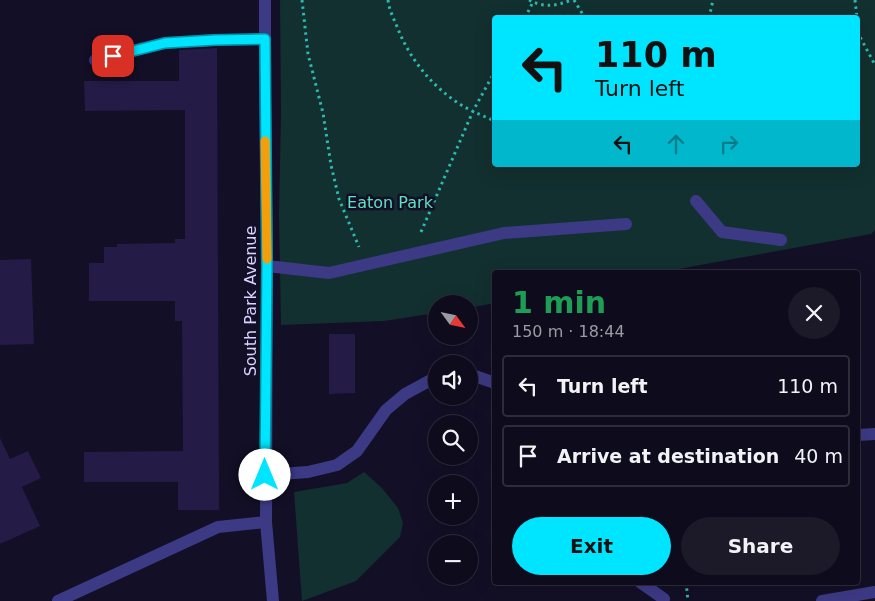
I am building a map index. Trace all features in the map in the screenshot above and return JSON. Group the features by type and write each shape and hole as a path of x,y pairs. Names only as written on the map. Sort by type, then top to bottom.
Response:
{"street":[{"name":"South Park Avenue","path":"265,0 267,266 265,475 266,522 273,601"},
{"path":"95,60 165,43 265,39"},
{"path":"696,201 722,232 781,240"},
{"path":"267,266 329,273 504,233 626,224"},
{"path":"478,377 492,382"},
{"path":"265,475 308,472 337,465 357,452 386,410 405,394 428,381"},
{"path":"860,436 875,434"},
{"path":"58,601 218,527 266,522"},
{"path":"644,585 664,599"},
{"path":"822,601 875,592"}],"path":[{"path":"302,0 308,54 323,113 331,165 339,199 358,244 364,264"},
{"path":"388,0 389,9 404,45 424,73 456,101 492,120"},
{"path":"529,0 546,6 573,0 583,15"},
{"path":"710,15 713,0"},
{"path":"855,0 857,15"},
{"path":"526,15 533,2"},
{"path":"860,37 875,65"},
{"path":"412,253 473,111 492,76"},
{"path":"686,585 688,601"}],"green space":[{"name":"Eaton Park","path":"280,0 875,0 875,230 871,234 673,270 492,270 492,304 478,306 478,295 428,295 428,314 384,321 281,325 279,215 281,113"},
{"path":"364,472 382,488 398,508 403,523 400,537 356,581 302,601 294,492 347,483"}],"building":[{"path":"217,48 219,510 178,510 178,482 84,482 84,452 183,451 182,321 175,321 175,301 89,301 89,263 104,263 104,247 117,247 117,244 175,243 175,239 185,239 185,110 85,111 84,81 179,81 179,50"},
{"path":"31,259 34,344 0,345 0,260"},
{"path":"329,334 355,334 355,393 329,394"},
{"path":"0,438 10,459 28,451 41,478 22,487 40,526 0,544"}],"slow traffic":[{"path":"265,141 267,259"}],"route":[{"path":"113,56 165,43 265,39 264,98 267,266 265,475"}]}
